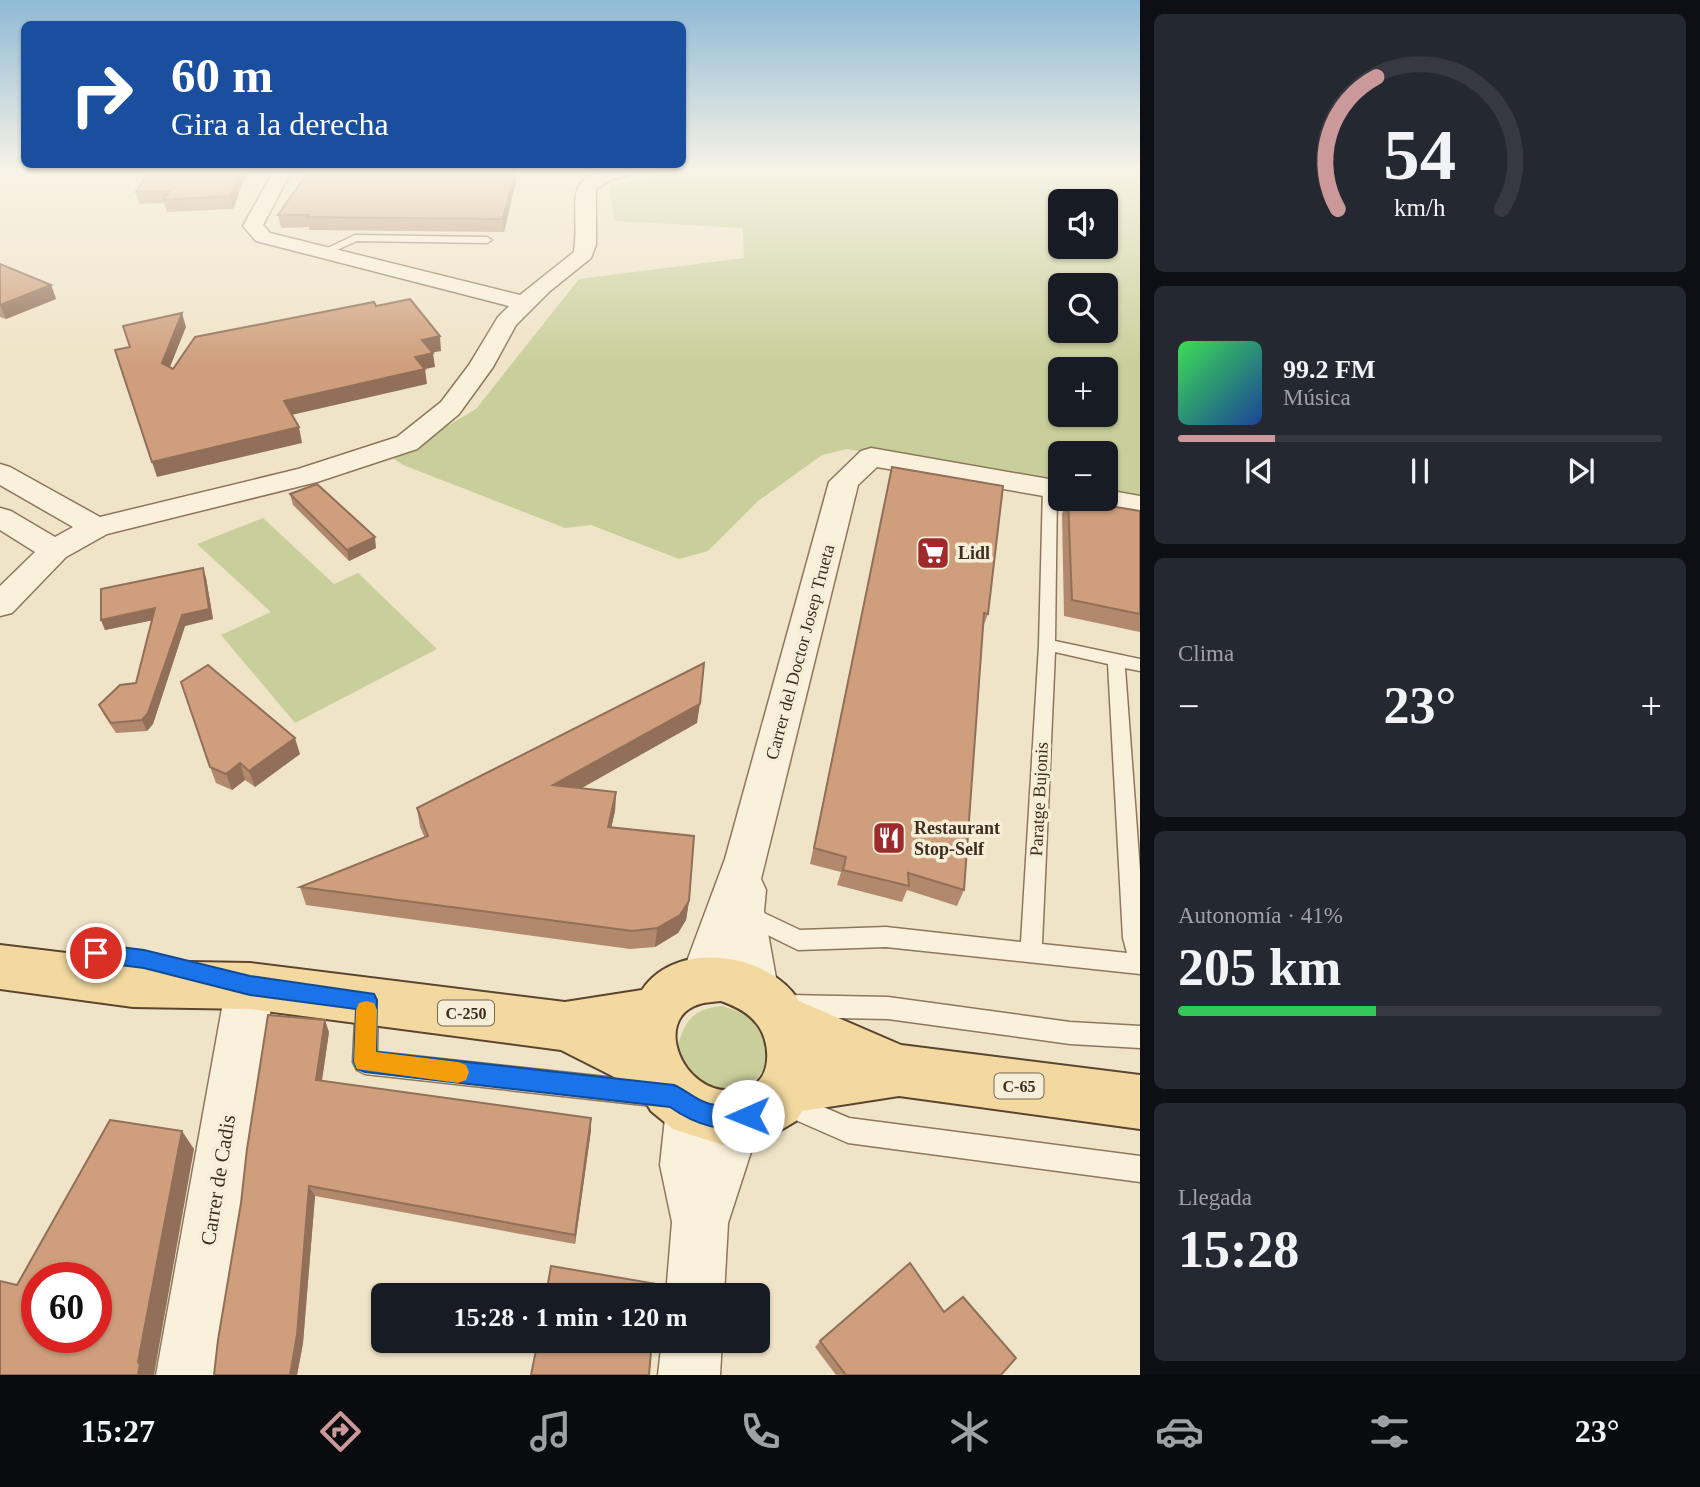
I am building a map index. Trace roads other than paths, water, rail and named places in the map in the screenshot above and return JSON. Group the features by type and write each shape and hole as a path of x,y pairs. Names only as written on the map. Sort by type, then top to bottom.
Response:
{"main road":[{"name":"C-250","path":"0,941 144,959 250,986"},
{"name":"C-250","path":"0,967 134,984 250,986 565,1026 656,1012"},
{"path":"704,979 729,980 771,1005 795,1053 720,1097 648,1040 656,1012 677,989 704,979"},
{"name":"C-65","path":"771,1005 899,1070"},
{"name":"C-250","path":"565,1026 720,1097"},
{"name":"C-65","path":"720,1097 899,1070 1140,1102"}],"street":[{"path":"263,236 525,303"},
{"path":"0,605 55,550 96,527 307,476 407,443 450,408 480,367 506,322 542,286 584,254 587,236"},
{"name":"Carrer del Doctor Josep Trueta","path":"704,979 746,859 844,482 871,457 1048,488"},
{"path":"0,472 96,527"},
{"path":"1118,501 1140,505"},
{"path":"0,517 55,550"},
{"name":"Carrer del Doctor Josep Trueta","path":"746,859 743,911 771,1005"},
{"name":"Carrer de Cadis","path":"187,1375 250,986"},
{"path":"696,1283 700,1223 720,1097"},
{"path":"689,1375 691,1353"}],"lane":[{"path":"324,252 355,238 487,240"},
{"name":"Paratge Bujonis","path":"1031,953 1054,511"},
{"path":"1047,645 1140,665"},
{"path":"743,911 798,940 886,937 1140,962 1135,938 1116,660"},
{"path":"367,1000 365,1062 720,1097 848,1130 1140,1169"},
{"path":"771,1005 888,1008 1070,1033 1140,1037"}],"place":[{"name":"Lidl","path":"933,553"},
{"name":"Restaurant Stop-Self","path":"889,838"}]}
